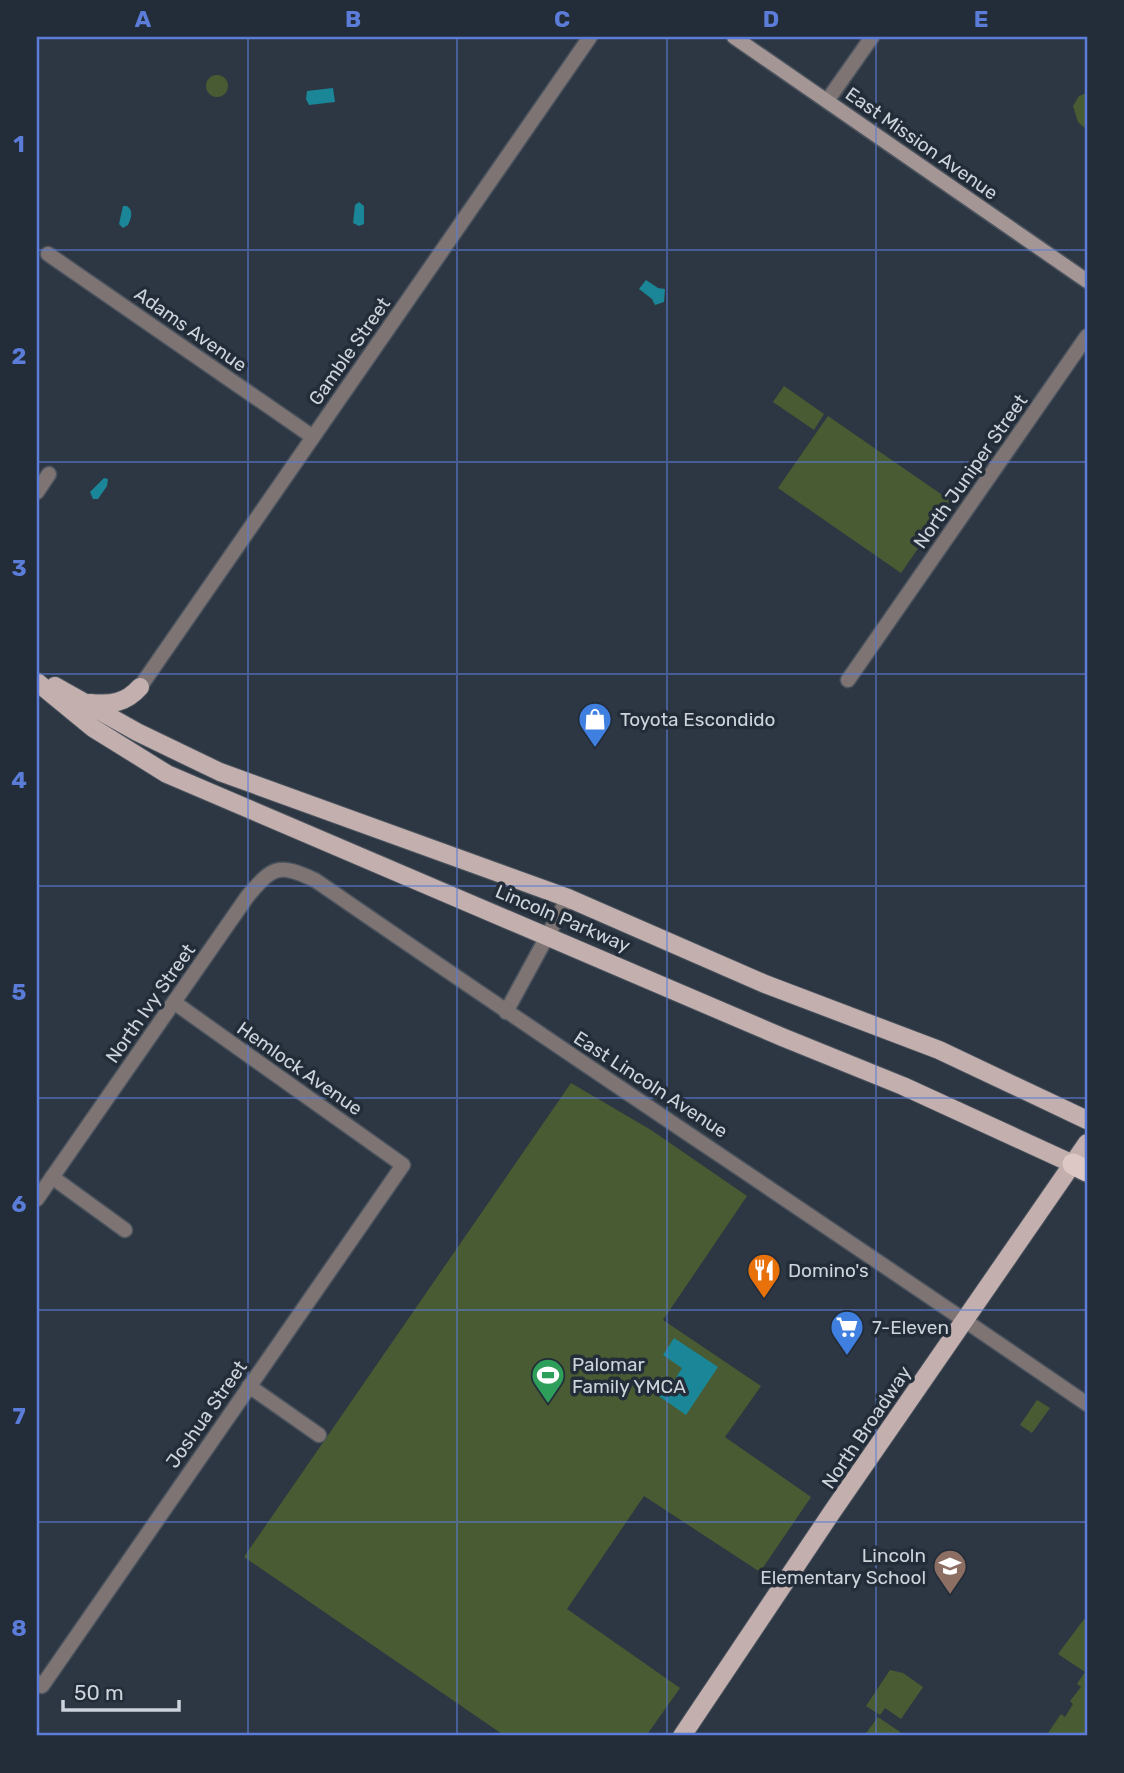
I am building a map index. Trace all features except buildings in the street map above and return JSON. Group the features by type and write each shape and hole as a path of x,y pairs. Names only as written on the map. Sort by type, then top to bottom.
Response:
{"main road":[{"name":"East Mission Avenue","path":"734,37 1087,281"},
{"name":"Lincoln Parkway","path":"37,676 137,732 220,772 568,898 765,984 939,1050 1087,1120"},
{"name":"Lincoln Parkway","path":"37,682 93,728 167,774 782,1037 903,1086 1080,1167"},
{"path":"86,703 114,704 126,699 140,687"},
{"name":"North Broadway","path":"682,1736 964,1320 1080,1167 1087,1143"}],"street":[{"name":"Gamble Street","path":"140,687 590,37"},
{"path":"827,101 872,37"},
{"name":"Adams Avenue","path":"48,254 313,437"},
{"name":"North Juniper Street","path":"848,681 1087,336"},
{"path":"37,492 49,474"},
{"name":"North Ivy Street","path":"37,1199 265,875 277,869 293,870 315,880"},
{"name":"East Lincoln Avenue","path":"315,880 506,1012 733,1161 1087,1404"},
{"path":"506,1012 568,898"},
{"name":"Hemlock Avenue","path":"174,1003 403,1165"},
{"name":"Joshua Street","path":"39,1684 403,1165"},
{"path":"52,1177 125,1230"},
{"path":"249,1386 319,1435"}],"green space":[{"path":"217,75 225,78 228,86 225,94 217,97 209,94 206,86 209,78"},
{"path":"1087,93 1087,130 1078,122 1073,106 1079,96"},
{"path":"784,386 824,414 814,430 773,402"},
{"path":"828,416 951,501 901,573 778,488"},
{"name":"Palomar Family YMCA","path":"571,1083 651,1130 747,1196 663,1320 761,1386 725,1437 811,1497 760,1572 644,1496 567,1609 680,1688 646,1736 505,1736 244,1557"},
{"path":"1037,1400 1050,1408 1032,1433 1020,1425"},
{"path":"1084,1619 1087,1622 1087,1736 1046,1736 1061,1714 1065,1717 1073,1704 1070,1701 1081,1687 1077,1684 1085,1672 1058,1654"},
{"path":"890,1670 903,1673 923,1687 901,1719 885,1708 880,1715 866,1706"},
{"path":"878,1717 900,1732 898,1736 864,1736"}],"water":[{"path":"333,88 335,102 309,105 306,99 307,91"},
{"path":"359,202 364,206 364,224 359,226 353,223 355,205"},
{"path":"123,206 131,210 131,217 128,225 123,228 119,224"},
{"path":"646,280 665,289 664,302 655,305 652,299 639,289"},
{"path":"104,478 108,479 107,486 98,499 93,499 90,492"},
{"path":"674,1338 718,1367 686,1415 650,1390 657,1379 670,1387 682,1368 663,1355"}],"place":[{"name":"Toyota Escondido","path":"595,749"},
{"name":"Domino's","path":"764,1300"},
{"name":"7-Eleven","path":"847,1357"},
{"name":"Palomar Family YMCA","path":"548,1405"},
{"name":"Lincoln Elementary School","path":"950,1596"}]}
